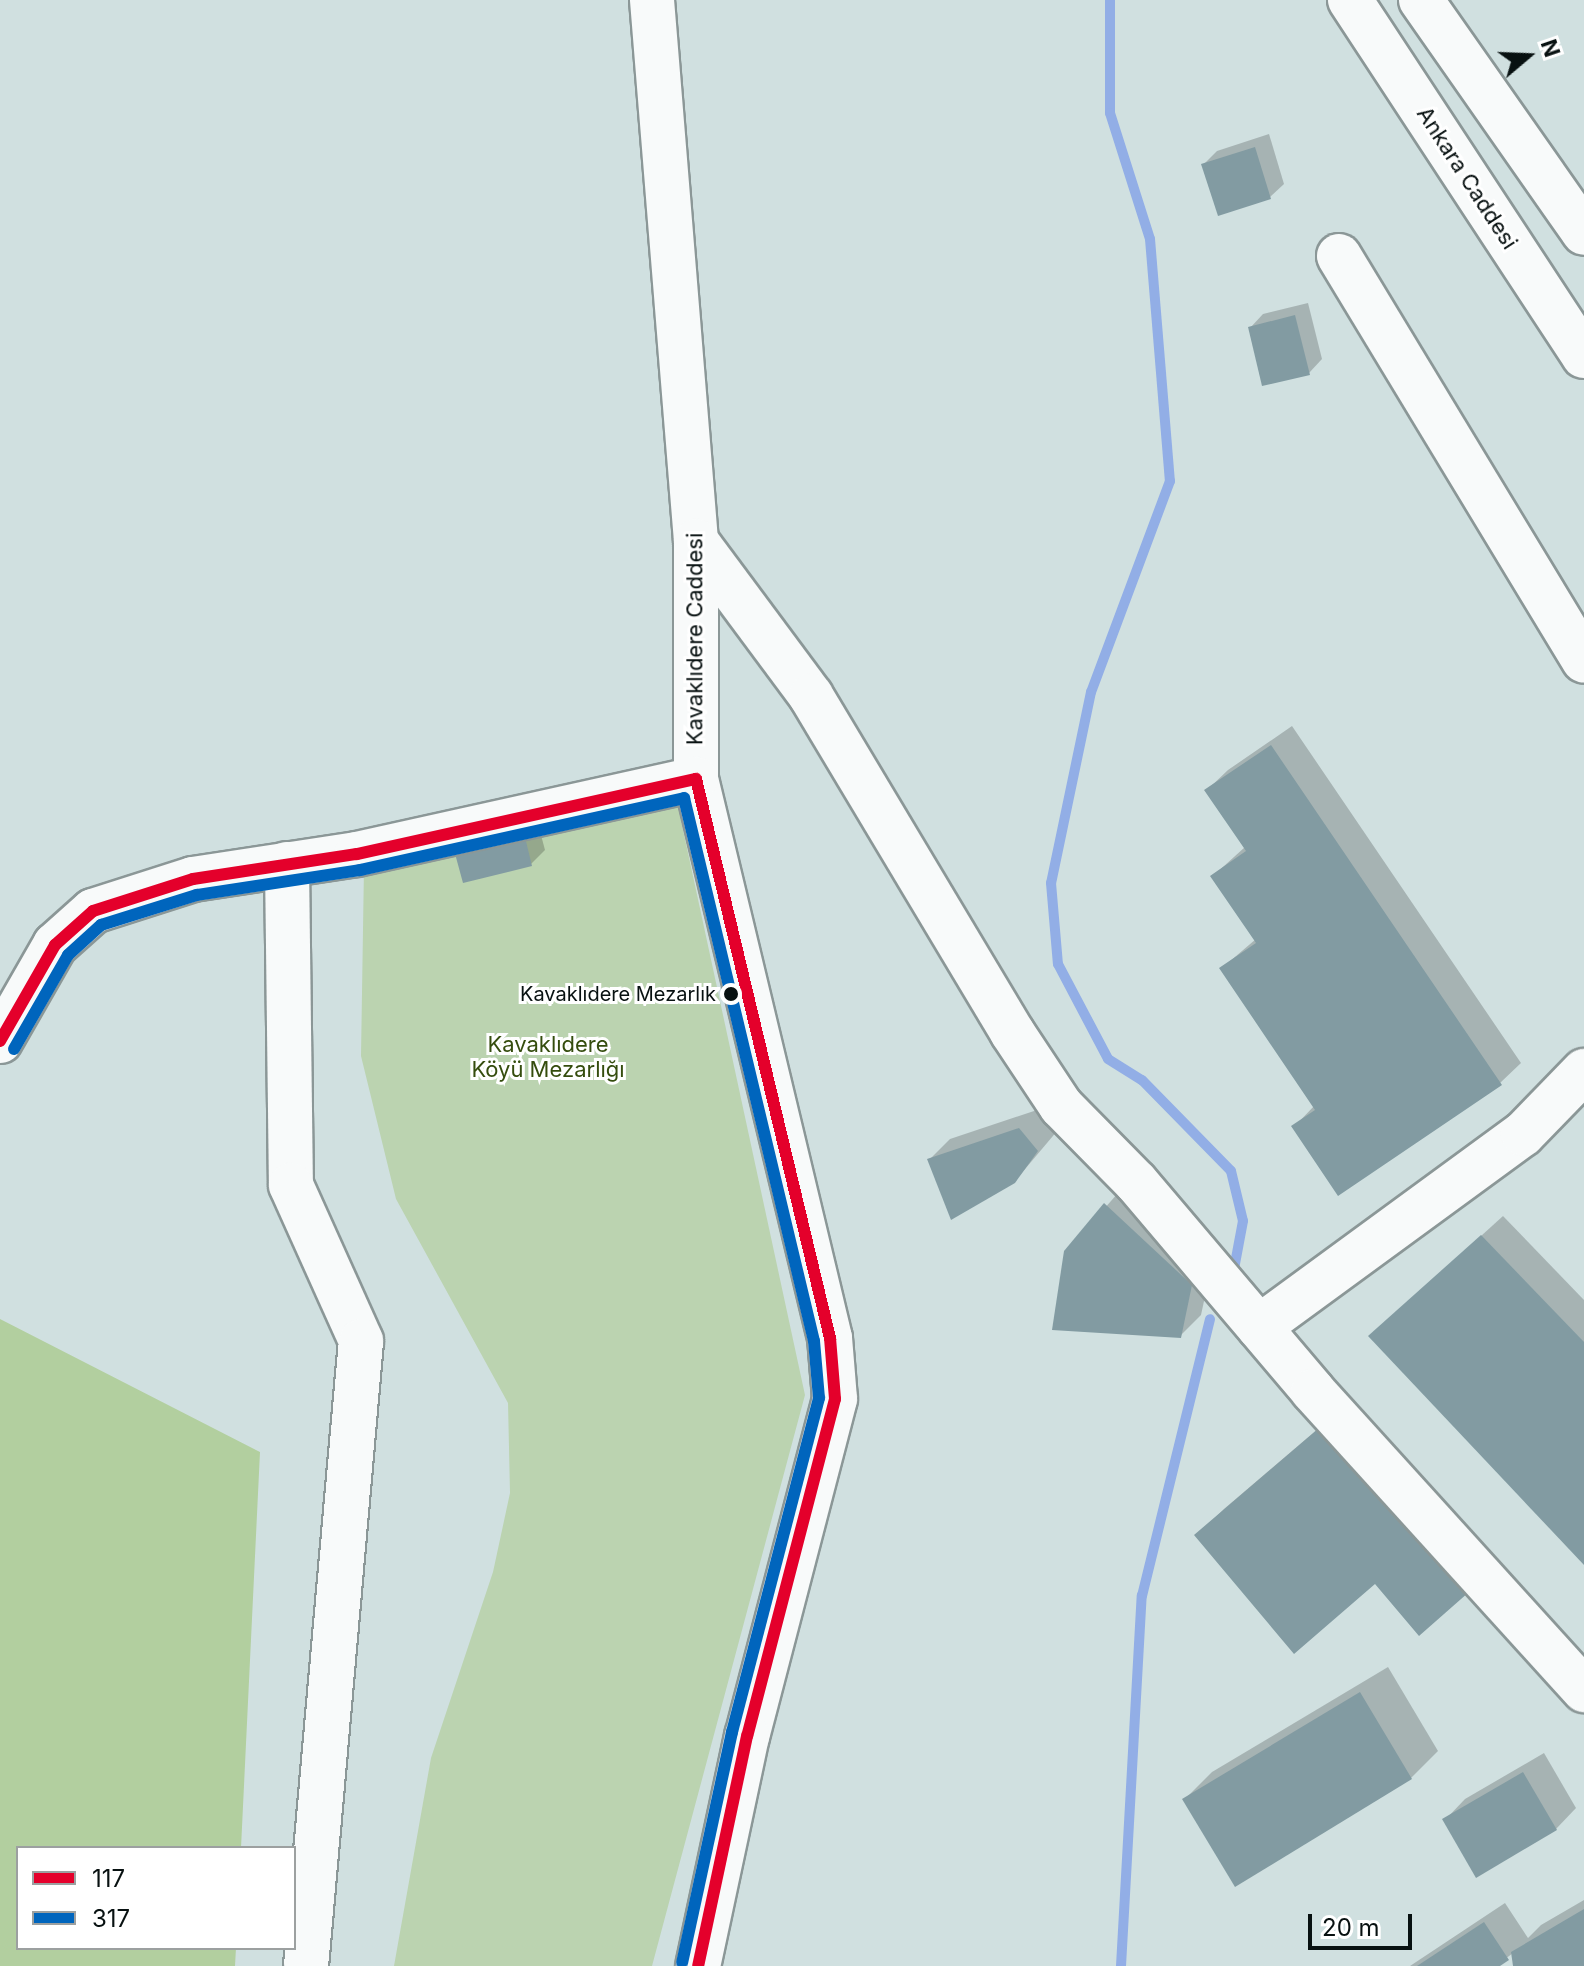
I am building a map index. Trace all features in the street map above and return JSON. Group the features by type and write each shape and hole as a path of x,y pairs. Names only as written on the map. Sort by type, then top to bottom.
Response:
{"main road":[{"name":"Kavaklıdere Caddesi","path":"652,0 696,541 696,779 830,1338 835,1399 747,1736 698,1966"},
{"name":"Ankara Caddesi","path":"1350,0 1584,356"},
{"path":"1421,0 1584,233"},
{"path":"1339,256 1584,661"},
{"path":"696,541 811,696 1012,1032 1061,1106 1136,1182 1259,1327 1584,1690"},
{"path":"0,1041 55,945 93,911 193,879 357,854 696,779"},
{"path":"287,864 291,1185 361,1341 306,1966"},
{"path":"1259,1327 1523,1134 1584,1071"}],"green space":[{"name":"Kavaklıdere Köyü Mezarlığı","path":"674,788 805,1395 652,1966 394,1966 431,1758 493,1572 510,1493 508,1403 396,1199 361,1056 364,866"},
{"path":"0,1319 260,1452 241,1846 16,1846 16,1950 236,1950 235,1966 0,1966"}],"building":[{"path":"1255,147 1271,199 1218,216 1201,164"},
{"path":"1295,315 1310,375 1262,386 1248,327"},
{"path":"1271,745 1502,1085 1338,1196 1291,1126 1315,1110 1219,968 1256,943 1210,876 1246,851 1204,790"},
{"path":"524,833 532,866 463,883 454,850"},
{"path":"1019,1128 1038,1151 1015,1183 951,1220 927,1159"},
{"path":"1104,1203 1192,1285 1181,1338 1052,1330 1064,1251"},
{"path":"1481,1235 1584,1342 1584,1565 1368,1336"},
{"path":"1325,1423 1469,1592 1419,1636 1375,1584 1294,1654 1194,1535"},
{"path":"1360,1692 1412,1779 1235,1887 1182,1799"},
{"path":"1523,1772 1557,1830 1476,1878 1442,1819"},
{"path":"1584,1909 1584,1966 1513,1966 1511,1952"},
{"path":"1484,1922 1509,1960 1500,1966 1417,1966"}],"waterway":[{"path":"1110,0 1110,113 1150,239 1170,481 1091,692 1051,883 1058,964 1108,1059 1142,1080 1231,1171 1243,1221 1234,1269"},
{"path":"1121,1966 1142,1596 1210,1319"}],"transit line":[{"name":"117","path":"0,1041 55,945 93,911 193,879 357,854 696,779 830,1338 835,1399 747,1736 698,1966"},
{"name":"317","path":"14,1049 68,955 101,925 197,895 360,870 684,798 814,1341 819,1398 732,1732 682,1963"}],"place":[{"name":"Kavaklıdere Mezarlık","path":"731,994"}]}
